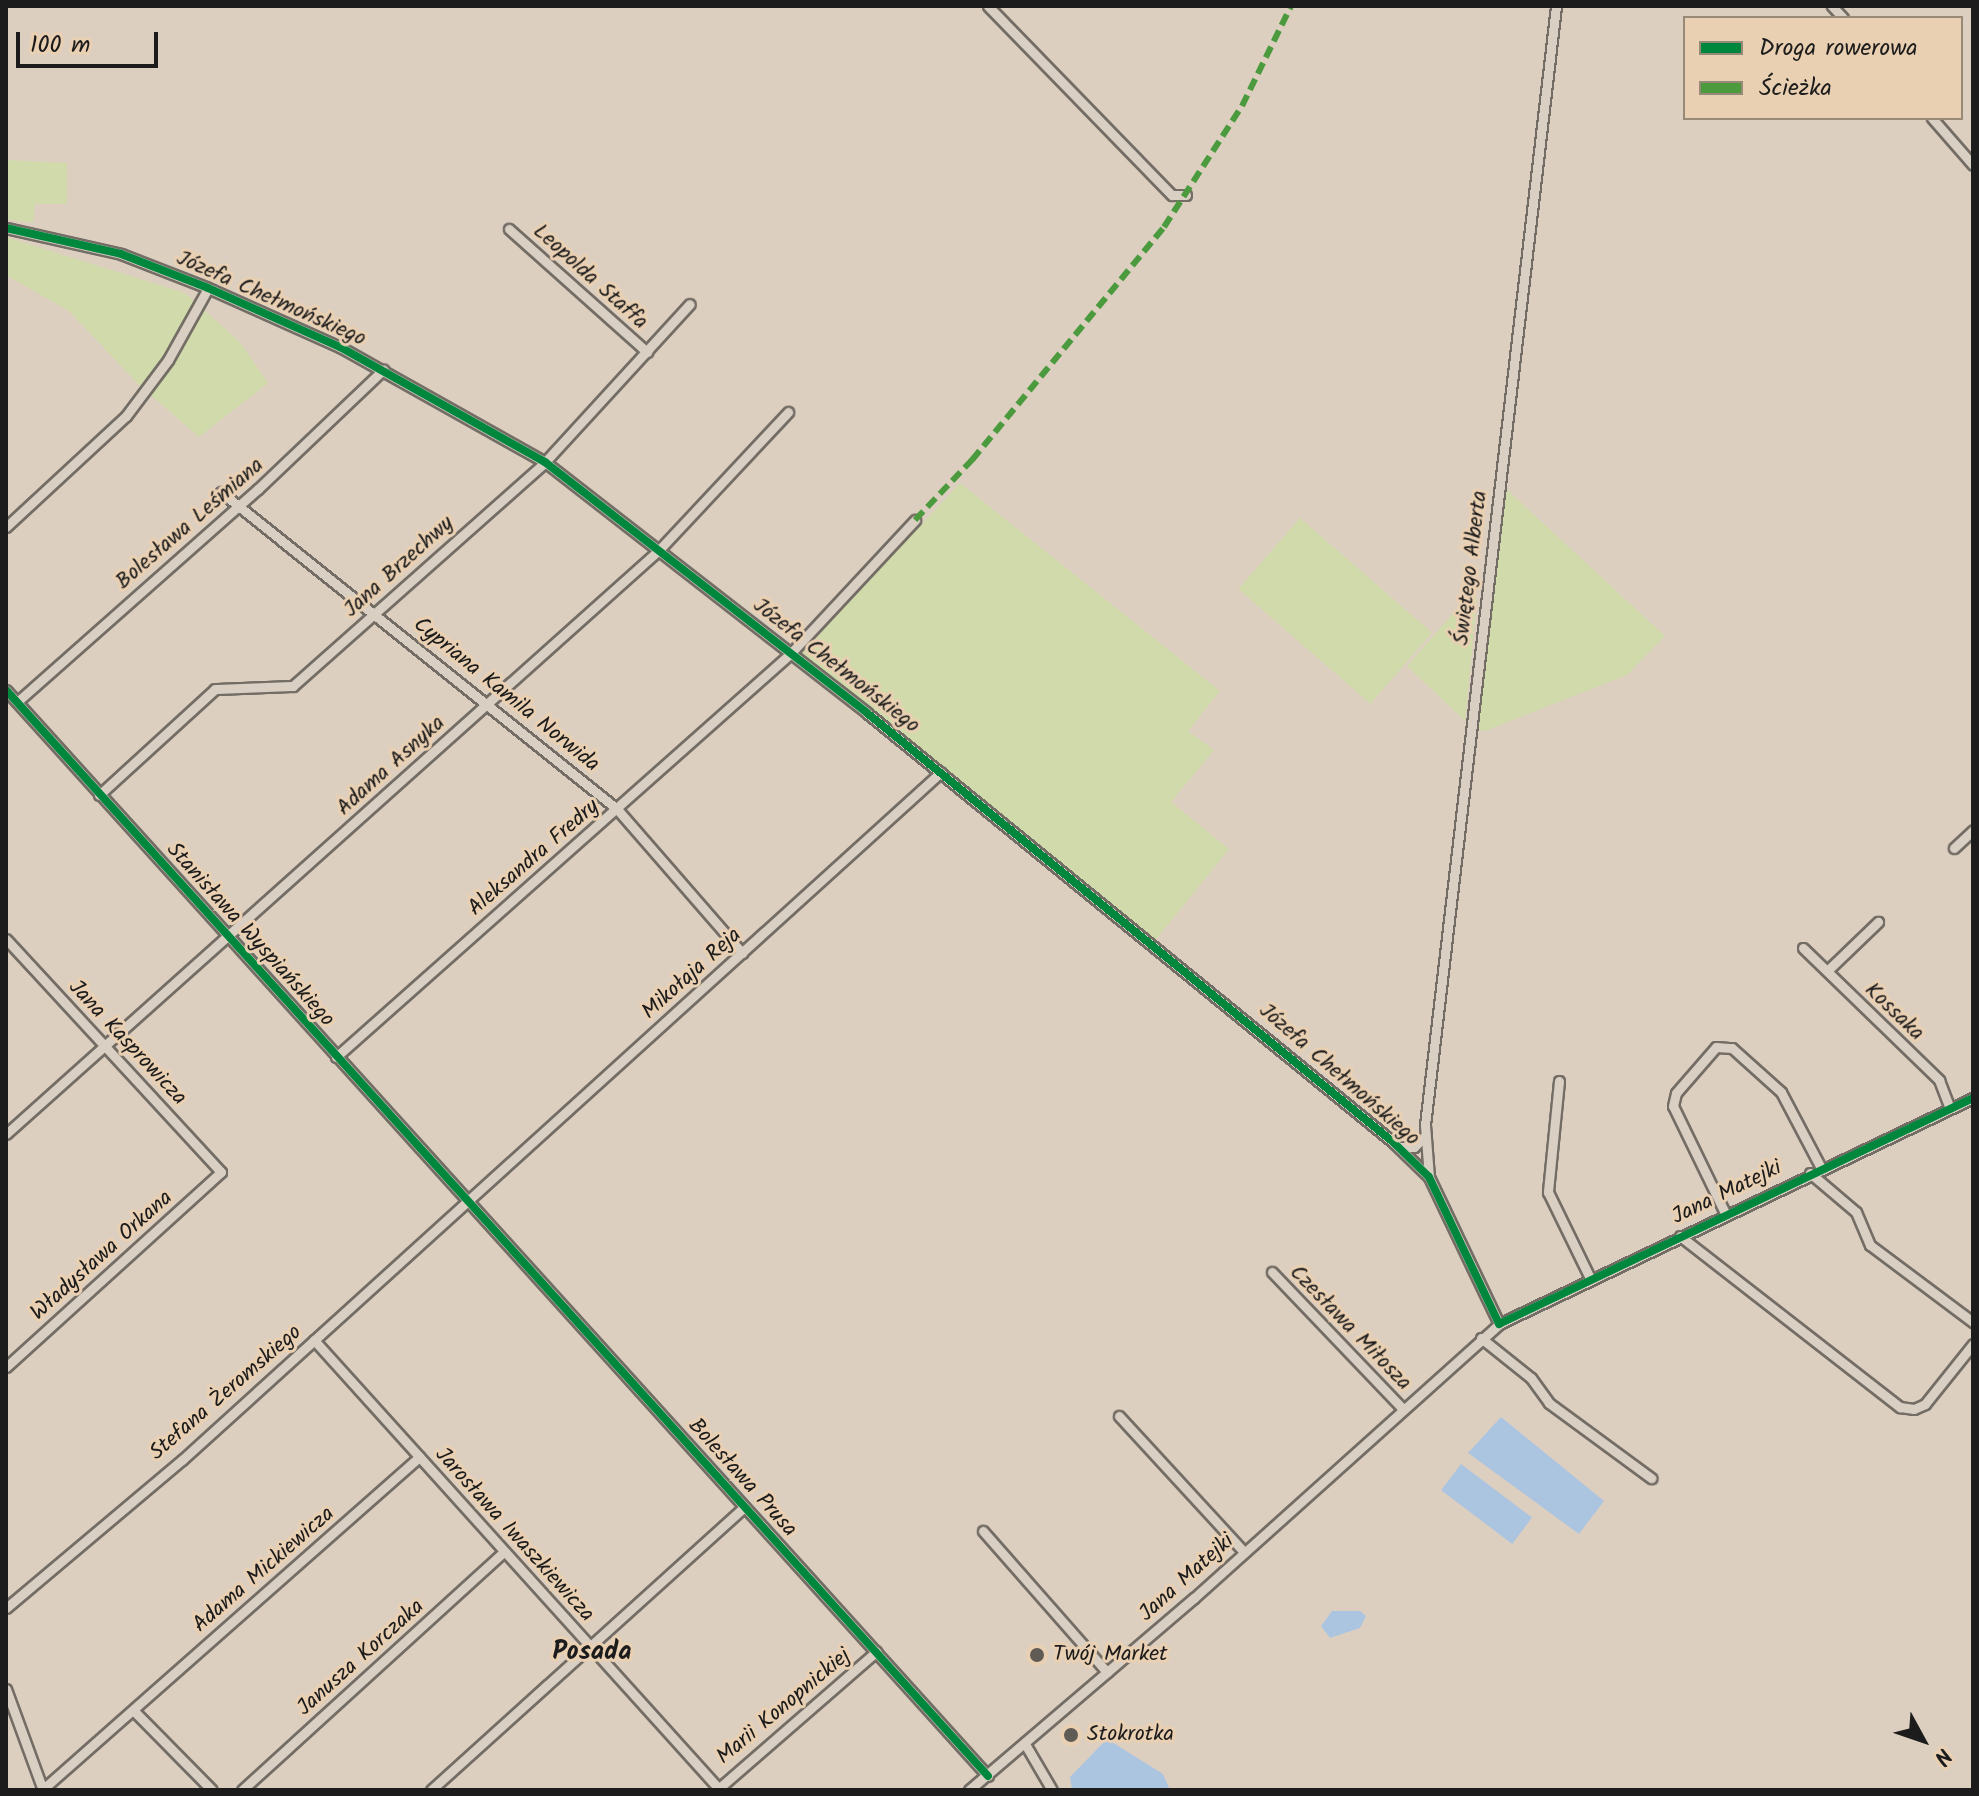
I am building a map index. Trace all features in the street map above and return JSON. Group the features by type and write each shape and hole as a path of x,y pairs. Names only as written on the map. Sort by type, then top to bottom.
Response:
{"street":[{"path":"988,6 1172,195 1186,195"},
{"name":"Świętego Alberta","path":"1429,1177 1425,1136 1556,6"},
{"path":"1934,120 1973,165"},
{"name":"Józefa Chełmońskiego","path":"6,228 121,254 208,288 383,370 545,462 941,772 1399,1147 1429,1177 1499,1324"},
{"name":"Leopolda Staffa","path":"509,229 647,352"},
{"path":"6,527 126,416 168,360 208,288"},
{"name":"Jana Brzechwy","path":"99,795 215,689 293,686 545,462 690,304"},
{"name":"Bolesława Leśmiana","path":"17,702 383,370"},
{"name":"Adama Asnyka","path":"6,1134 659,550 788,412"},
{"name":"Cypriana Kamila Norwida","path":"221,492 489,703 617,809 742,953"},
{"name":"Aleksandra Fredry","path":"336,1057 791,653 915,520"},
{"name":"Stanisława Wyspiańskiego","path":"6,690 468,1203"},
{"name":"Mikołaja Reja","path":"468,1203 941,772"},
{"path":"1954,848 1973,830"},
{"path":"1827,971 1878,922"},
{"name":"Jana Kasprowicza","path":"6,939 221,1172"},
{"name":"Kossaka","path":"1803,948 1939,1080 1950,1108"},
{"path":"1726,1215 1676,1122 1673,1106 1676,1093 1716,1047 1732,1048 1781,1092 1821,1168"},
{"path":"1559,1081 1548,1192 1591,1280"},
{"name":"Jana Matejki","path":"969,1790 1244,1552 1499,1324 1810,1173 1973,1098"},
{"path":"1399,1147 1417,1146 1425,1136"},
{"name":"Władysława Orkana","path":"6,1367 221,1172"},
{"path":"1810,1173 1856,1212 1870,1245 1973,1322"},
{"name":"Stefana Żeromskiego","path":"6,1608 468,1203"},
{"name":"Bolesława Prusa","path":"468,1203 988,1776"},
{"path":"1680,1236 1900,1407 1914,1409 1925,1404 1973,1344"},
{"name":"Czesława Miłosza","path":"1272,1272 1402,1408"},
{"path":"1481,1338 1531,1378 1549,1403 1651,1478"},
{"name":"Jarosława Iwaszkiewicza","path":"314,1340 718,1789"},
{"path":"1119,1416 1244,1552"},
{"name":"Adama Mickiewicza","path":"43,1790 419,1457"},
{"path":"431,1790 744,1507"},
{"path":"983,1531 1107,1672"},
{"name":"Janusza Korczaka","path":"242,1790 504,1552"},
{"name":"Marii Konopnickiej","path":"718,1789 876,1652"},
{"path":"6,1689 43,1790"},
{"path":"133,1710 212,1790"},
{"path":"1025,1744 1052,1790"}],"green space":[{"path":"6,160 67,163 67,204 35,204 33,223 6,219"},
{"path":"6,237 185,293 240,342 268,383 199,437 138,384 69,311 6,275"},
{"path":"960,483 1220,691 1188,731 1214,750 1171,802 1229,849 1154,942 800,655"},
{"path":"1504,487 1665,636 1627,675 1485,731 1474,728"},
{"path":"1300,518 1432,633 1370,704 1238,589"},
{"path":"1471,593 1477,598 1465,721 1407,666"}],"water":[{"path":"1501,1417 1604,1501 1579,1534 1468,1453"},
{"path":"1461,1464 1532,1518 1512,1544 1441,1490"},
{"path":"1332,1611 1360,1611 1366,1616 1360,1628 1330,1638 1321,1626"},
{"path":"1107,1739 1163,1774 1170,1790 1072,1790 1070,1777"}],"marked path":[{"path":"915,520 972,460 1164,227 1242,106 1291,6"}],"cycle path":[{"path":"6,228 121,254 208,288 340,347 545,462 867,713 1393,1142 1429,1177 1499,1324 1973,1098"},
{"path":"6,690 988,1776"}],"place":[{"name":"Twój Market","path":"1037,1655"},
{"name":"Stokrotka","path":"1071,1735"}],"district":[{"name":"Posada","path":"592,1653"}]}
